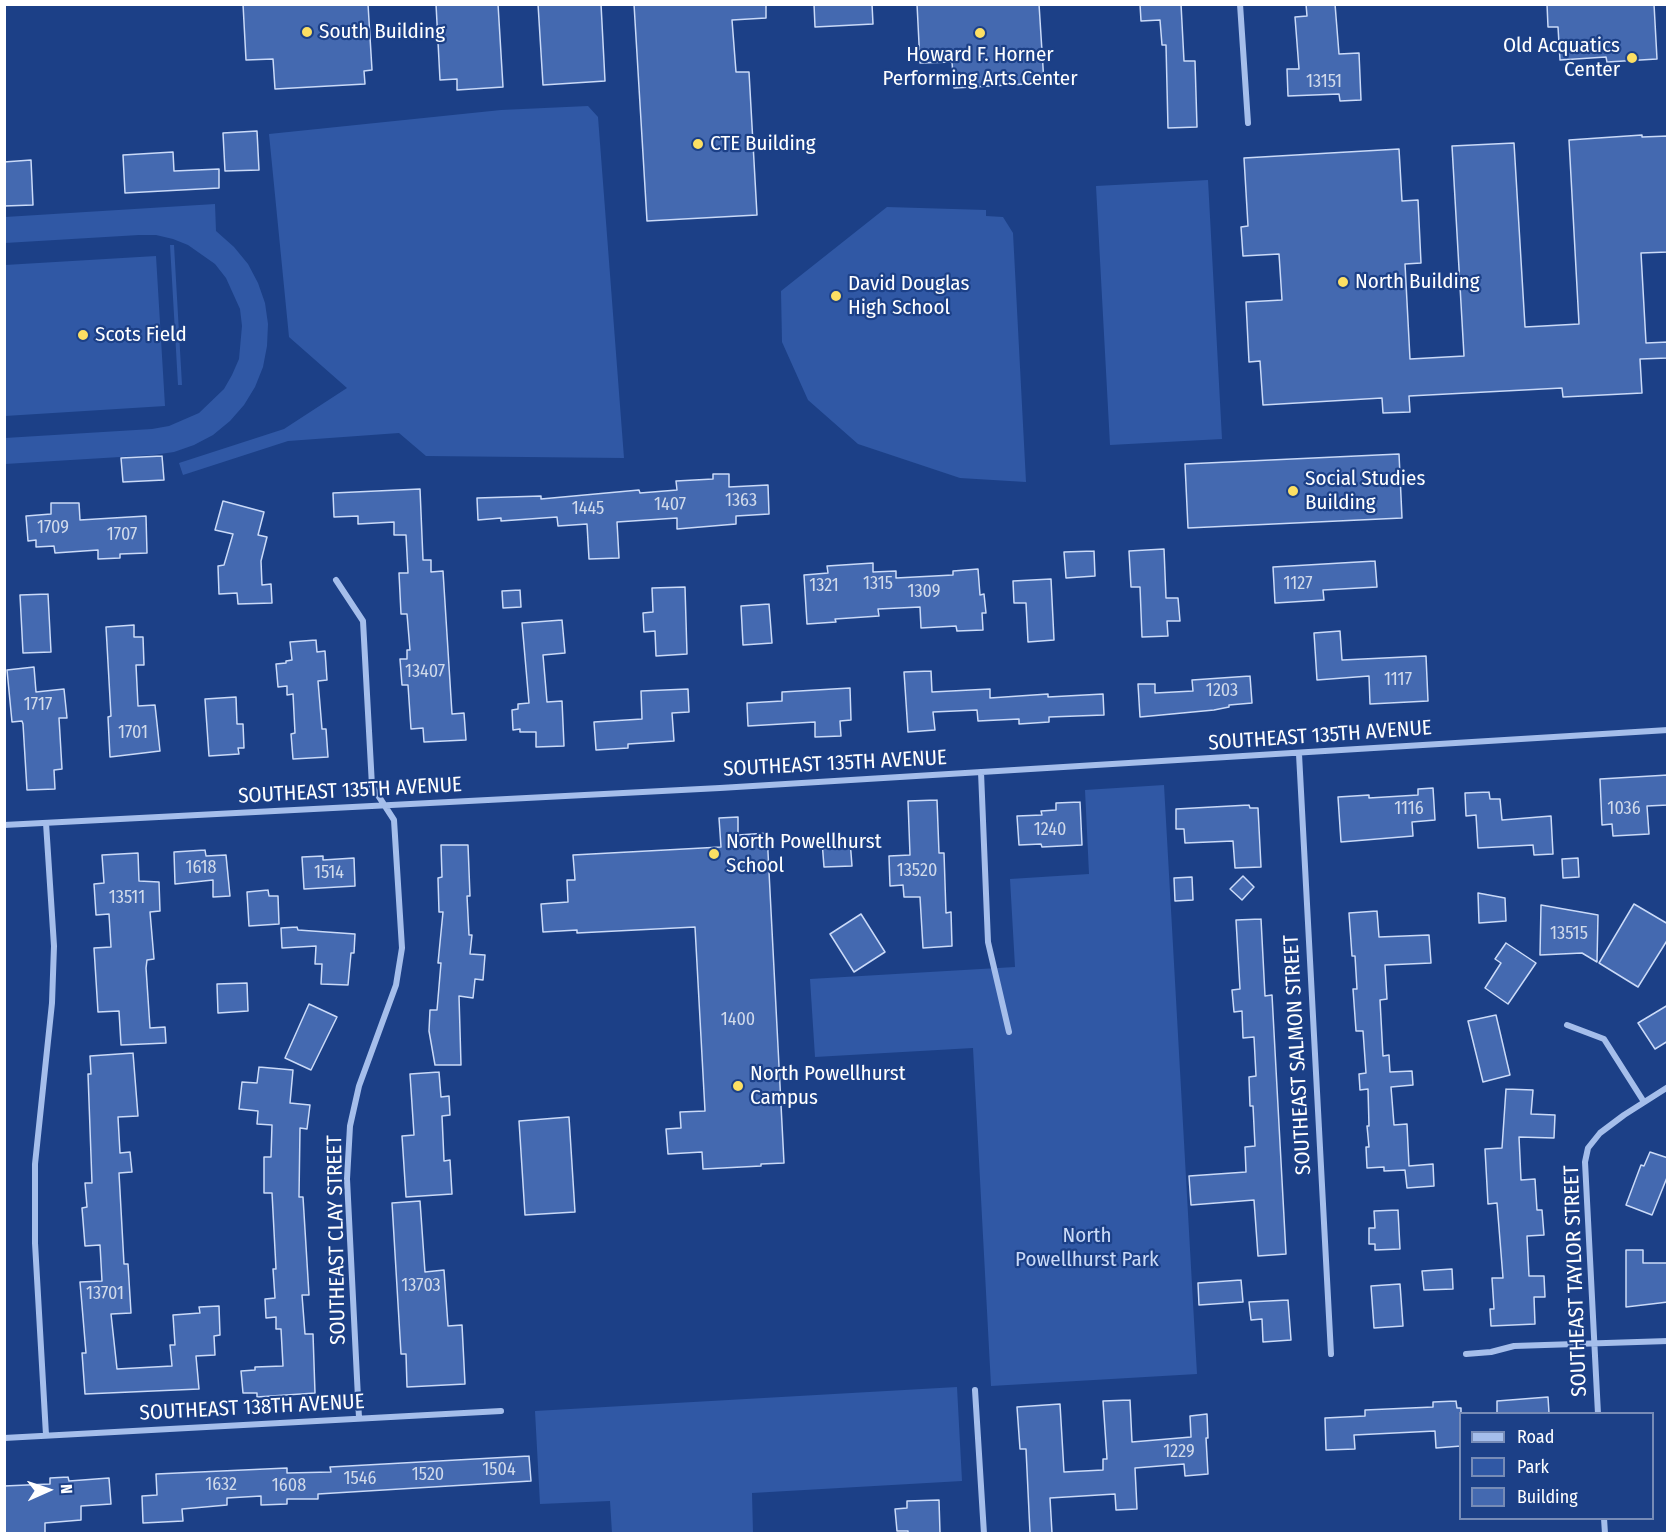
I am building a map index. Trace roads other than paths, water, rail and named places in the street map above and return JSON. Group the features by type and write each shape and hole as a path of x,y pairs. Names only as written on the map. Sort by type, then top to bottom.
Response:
{"street":[{"path":"1240,4 1248,123"},
{"name":"SOUTHEAST CLAY STREET","path":"336,580 363,621 372,786 394,820 402,948 396,985 359,1086 350,1126 348,1179 359,1419"},
{"name":"SOUTHEAST 135TH AVENUE","path":"4,825 384,806 1299,754 1668,730"},
{"name":"SOUTHEAST SALMON STREET","path":"1299,754 1331,1354"},
{"path":"981,772 988,942 1009,1032"},
{"path":"46,823 54,946 52,1003 35,1164 35,1232 46,1435"},
{"path":"1567,1025 1604,1039 1644,1102"},
{"name":"SOUTHEAST TAYLOR STREET","path":"1598,1412 1585,1162 1588,1148 1600,1133 1668,1087"},
{"path":"1466,1353 1491,1352 1514,1346 1668,1341"},
{"path":"975,1390 984,1533"},
{"name":"SOUTHEAST 138TH AVENUE","path":"4,1438 501,1411"}],"place":[{"name":"South Building","path":"307,32"},
{"name":"Howard F. Horner Performing Arts Center","path":"980,33"},
{"name":"Old Acquatics Center","path":"1632,58"},
{"name":"CTE Building","path":"698,144"},
{"name":"North Building","path":"1343,282"},
{"name":"David Douglas High School","path":"836,296"},
{"name":"Scots Field","path":"83,335"},
{"name":"Social Studies Building","path":"1293,491"},
{"name":"North Powellhurst School","path":"714,854"},
{"name":"North Powellhurst Campus","path":"738,1086"}],"park label":[{"name":"North Powellhurst Park","path":"1087,1248"}]}
